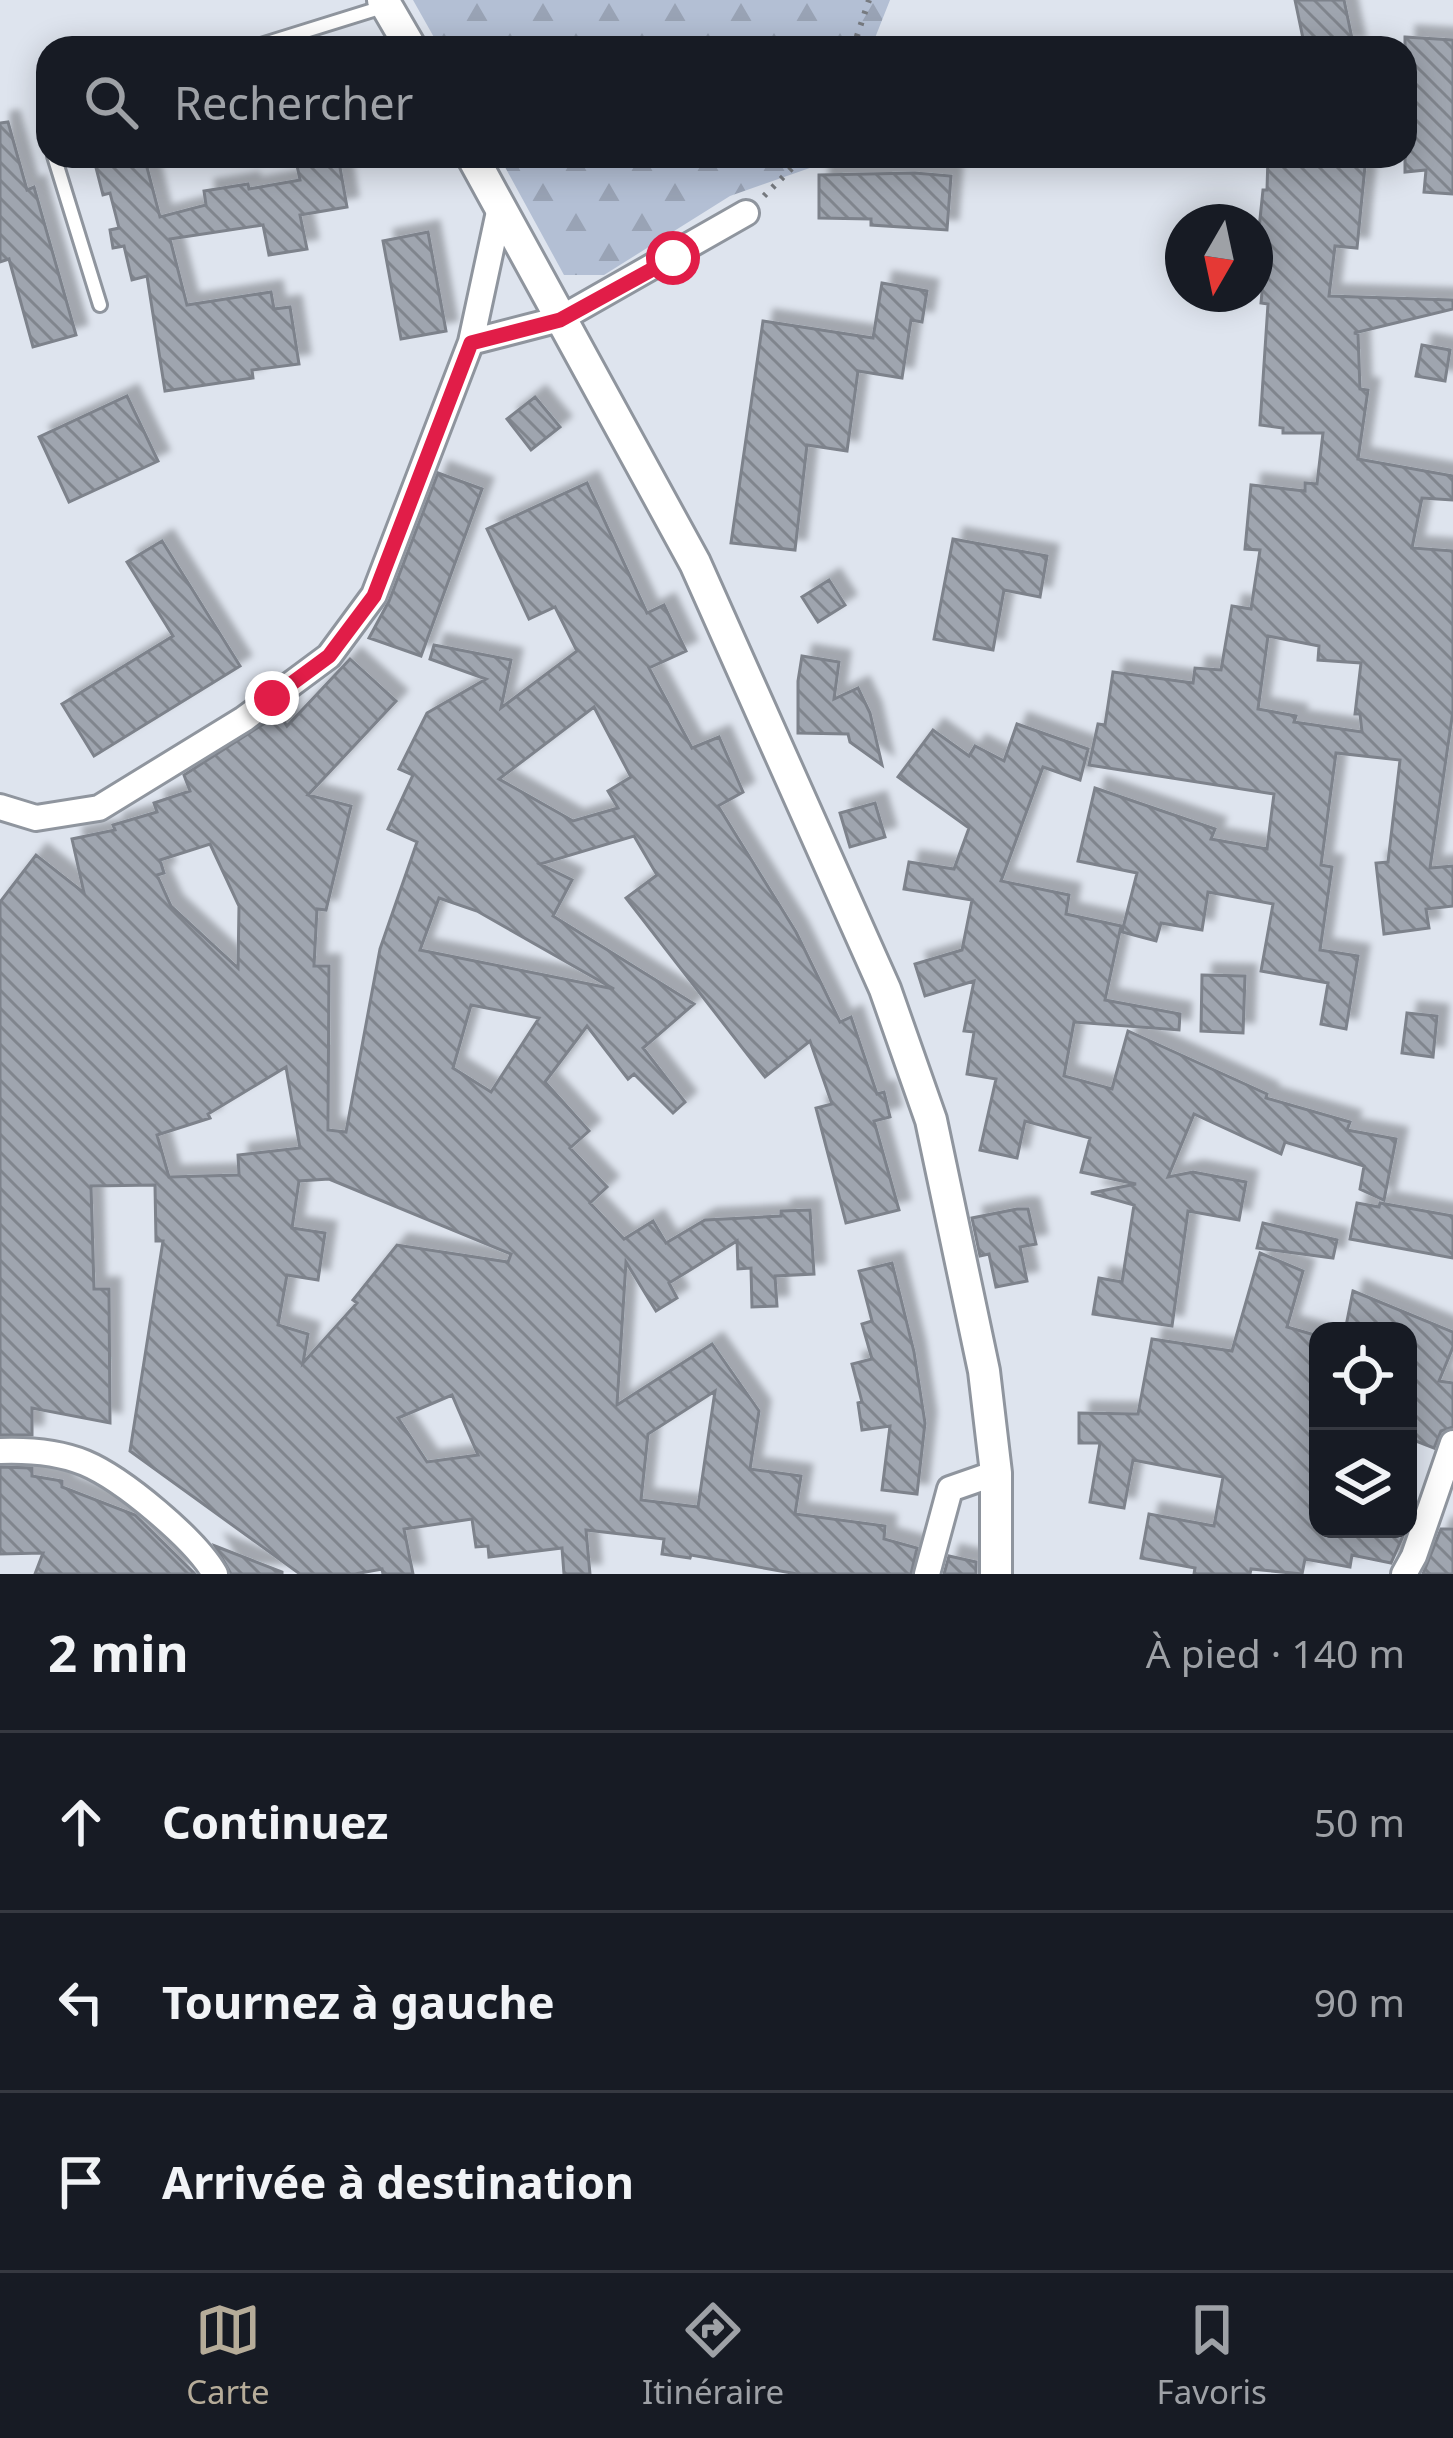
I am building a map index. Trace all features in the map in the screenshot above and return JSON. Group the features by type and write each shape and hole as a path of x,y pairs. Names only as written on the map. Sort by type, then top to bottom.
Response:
{"street":[{"path":"385,3 404,36"},
{"path":"479,168 695,563 885,989 932,1120 984,1371 996,1473 996,1574"},
{"path":"0,808 36,818 98,808 244,719 329,656 374,596 471,343 500,207"},
{"path":"471,343 560,320 746,213"},
{"path":"1404,1574 1453,1443"},
{"path":"0,1451 30,1449 86,1463 176,1527 215,1574"},
{"path":"927,1574 950,1489 996,1473"}],"lane":[{"path":"287,36 385,3"},
{"path":"58,168 100,305"}],"path":[{"path":"857,36 869,0"},
{"path":"746,213 792,168"}],"green space":[{"path":"413,0 890,0 876,36 433,36"},
{"path":"506,168 810,168 730,196 604,275 564,275"}],"building":[{"path":"1295,0 1344,0 1352,36 1302,36"},
{"path":"1417,38 1453,40 1453,194 1424,192 1426,170 1405,172 1405,168 1417,168"},
{"path":"8,122 27,190 34,187 76,335 33,347 9,259 0,262 0,123"},
{"path":"96,168 147,168 160,217 206,205 204,191 300,180 298,168 340,168 347,207 300,215 307,249 269,255 263,225 170,239 187,305 271,292 274,309 290,307 299,364 252,370 253,378 165,391 147,276 132,280 124,246 113,248 110,230 119,228 110,193 103,195"},
{"path":"1268,168 1365,168 1357,248 1335,246 1329,296 1453,300 1453,309 1354,333 1358,334 1360,389 1368,390 1358,459 1453,476 1453,500 1422,498 1412,548 1453,551 1453,711 1430,868 1453,866 1453,906 1426,909 1429,928 1384,934 1376,863 1388,862 1400,760 1336,753 1321,865 1332,867 1320,950 1358,956 1346,1029 1321,1024 1328,983 1261,971 1273,904 1208,892 1202,930 1161,923 1156,941 1122,932 1137,873 1078,861 1095,788 1215,829 1211,839 1267,849 1274,794 1089,765 1098,724 1105,725 1113,672 1193,683 1195,668 1221,670 1232,606 1251,609 1260,550 1245,549 1251,485 1305,491 1305,483 1317,484 1323,433 1283,433 1283,428 1260,425 1267,312 1273,312 1273,204 1262,204","holes":["1268,636 1319,646 1318,660 1361,663 1355,714 1360,714 1362,732 1294,722 1296,716 1258,709"]},
{"path":"819,175 951,176 947,230 871,225 871,219 819,218"},
{"path":"428,232 446,331 401,339 383,241"},
{"path":"882,283 927,291 922,322 911,320 902,378 858,371 847,451 807,445 795,550 731,543 763,321 873,338"},
{"path":"1422,345 1450,350 1445,381 1416,376"},
{"path":"127,396 158,461 69,502 39,437"},
{"path":"535,397 560,427 531,450 507,419"},
{"path":"438,473 482,489 421,656 369,638 389,601"},
{"path":"587,483 647,613 664,605 686,651 649,668 692,748 719,737 743,792 718,806 796,932 840,1022 851,1017 877,1094 884,1092 890,1117 874,1121 899,1210 846,1223 816,1108 832,1104 810,1041 765,1077 626,898 657,875 634,836 540,864 572,880 553,916 694,1004 643,1048 685,1102 673,1113 634,1074 628,1079 587,1026 545,1082 589,1131 570,1148 607,1187 590,1203 624,1239 653,1221 666,1243 705,1220 810,1210 814,1274 775,1276 777,1306 752,1307 751,1268 738,1269 737,1241 669,1283 677,1298 656,1311 626,1262 617,1405 712,1344 759,1411 750,1469 801,1476 795,1514 885,1526 884,1539 917,1548 911,1574 797,1574 662,1554 664,1539 586,1530 590,1574 564,1574 562,1548 489,1557 488,1546 476,1547 472,1519 404,1529 413,1574 383,1574 382,1569 300,1574 130,1451 163,1241 156,1241 155,1185 91,1186 94,1289 109,1289 110,1423 32,1408 32,1435 0,1435 0,902 36,855 84,893 72,839 115,830 113,825 157,812 154,803 190,791 184,775 279,714 287,726 350,659 396,701 308,795 351,806 326,910 317,909 314,966 329,966 328,1130 346,1132 380,949 417,842 388,829 413,775 399,769 427,713 486,679 430,659 434,645 511,660 501,708 577,651 555,607 529,619 487,529","holes":["594,707 631,777 608,791 618,808 573,821 499,779","210,844 239,906 238,968 171,906 157,875 164,873 160,860","439,898 477,911 614,989 420,950","471,1005 539,1018 491,1092 453,1068","286,1067 300,1148 238,1155 239,1175 169,1177 157,1135 210,1118 208,1114","329,1179 511,1254 508,1262 397,1245 353,1300 357,1303 303,1363 308,1334 278,1325 287,1275 318,1280 325,1233 292,1228 299,1181","715,1391 698,1507 641,1500 648,1434","452,1395 478,1455 427,1462 398,1418"]},
{"path":"953,539 1047,556 1040,597 1004,590 993,650 934,639"},
{"path":"162,541 240,666 94,756 62,704 173,636 127,562"},
{"path":"829,580 845,605 818,622 802,597"},
{"path":"802,656 839,662 834,699 858,688 870,713 882,765 850,742 848,734 798,733"},
{"path":"1017,724 1088,749 1080,780 1043,767 1001,881 1069,895 1066,914 1121,926 1105,1000 1180,1014 1179,1030 1074,1022 1064,1076 1112,1089 1128,1031 1267,1094 1266,1098 1350,1122 1347,1130 1396,1139 1384,1200 1360,1189 1364,1166 1285,1142 1281,1154 1194,1114 1168,1177 1193,1172 1246,1182 1239,1220 1188,1211 1172,1326 1093,1314 1099,1278 1122,1282 1134,1205 1091,1193 1136,1184 1081,1172 1090,1138 1025,1121 1017,1158 980,1150 996,1079 967,1074 974,1032 964,1031 974,981 925,996 915,964 962,950 972,900 904,889 909,862 954,869 969,828 898,777 933,730 969,756 975,746 1004,761"},
{"path":"875,803 885,837 850,847 840,813"},
{"path":"1202,975 1245,976 1243,1033 1201,1031"},
{"path":"1407,1013 1437,1016 1433,1057 1402,1053"},
{"path":"1357,1203 1453,1216 1453,1258 1350,1239"},
{"path":"1028,1209 1036,1244 1020,1247 1027,1281 996,1287 989,1254 980,1256 972,1218"},
{"path":"1263,1223 1337,1240 1333,1258 1257,1248"},
{"path":"1260,1253 1303,1271 1287,1327 1309,1333 1309,1538 1402,1538 1391,1563 1352,1555 1350,1567 1305,1559 1302,1574 1251,1569 1250,1574 1194,1574 1195,1568 1141,1558 1149,1514 1214,1526 1223,1477 1133,1460 1124,1508 1090,1502 1100,1443 1079,1443 1079,1413 1138,1414 1152,1339 1232,1351"},
{"path":"892,1263 925,1423 917,1494 882,1490 890,1426 862,1430 858,1403 862,1402 852,1364 872,1359 862,1324 872,1321 859,1271"},
{"path":"1353,1291 1453,1332 1453,1347 1439,1381 1453,1383 1453,1427 1441,1431 1434,1448 1417,1441 1417,1322 1347,1322"},
{"path":"0,1467 32,1468 32,1476 62,1481 62,1487 135,1515 195,1574 35,1574 43,1553 0,1554"},
{"path":"1441,1529 1453,1529 1453,1574 1423,1574"},
{"path":"215,1546 282,1572 282,1574 231,1574"},
{"path":"949,1556 976,1562 976,1574 944,1574"}],"route":[{"path":"272,698 329,656 374,596 471,343 560,320 673,258"}]}
